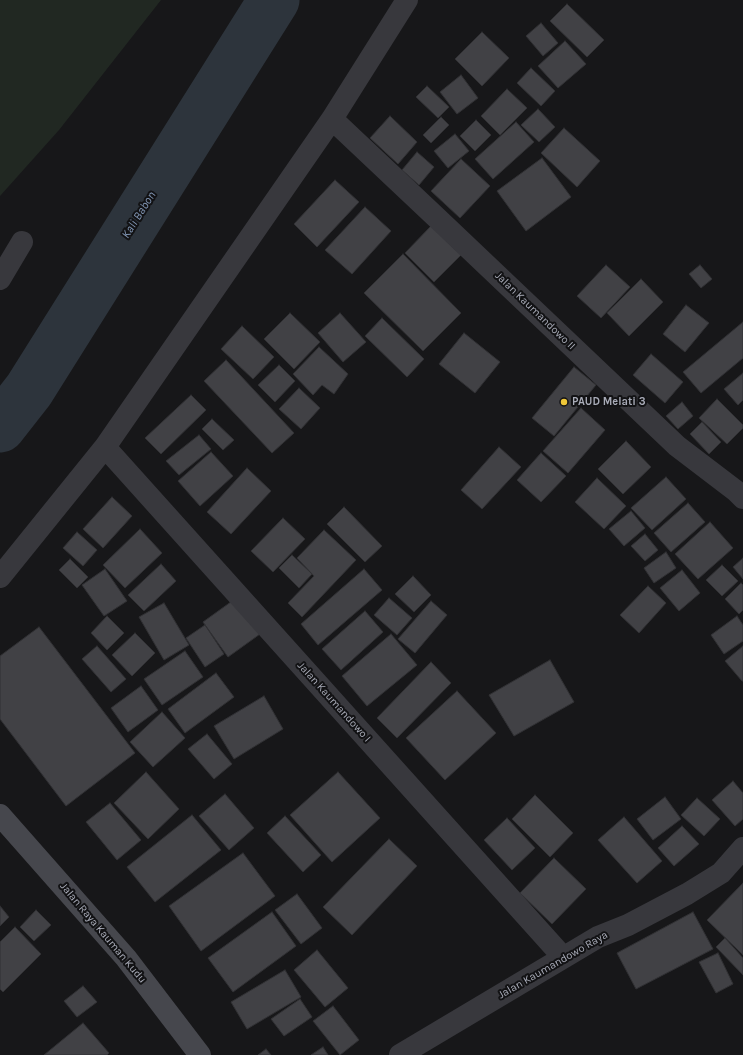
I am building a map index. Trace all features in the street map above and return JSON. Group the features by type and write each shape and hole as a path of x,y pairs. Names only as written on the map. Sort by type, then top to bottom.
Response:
{"street":[{"path":"0,577 105,447 332,119 407,0"},
{"name":"Jalan Kaumandowo II","path":"332,119 677,446 743,498"},
{"path":"0,279 22,242"},
{"name":"Jalan Kaumandowo I","path":"105,447 562,957"},
{"name":"Jalan Raya Kauman Kudu","path":"0,815 126,958 200,1055"},
{"name":"Jalan Kaumandowo Raya","path":"400,1055 562,957 598,937 628,925 687,894 721,873 743,848"}],"shaded area":[{"path":"0,0 161,0 59,130 0,196"}],"building":[{"path":"567,4 604,40 587,57 550,21"},
{"path":"541,23 558,43 543,56 526,36"},
{"path":"482,32 509,58 482,86 455,59"},
{"path":"565,41 586,64 558,88 538,66"},
{"path":"531,68 555,91 541,106 517,83"},
{"path":"461,75 478,98 457,114 440,92"},
{"path":"427,86 449,107 438,118 416,97"},
{"path":"507,89 527,108 500,135 481,116"},
{"path":"538,109 555,127 539,142 521,125"},
{"path":"390,116 417,142 398,164 370,138"},
{"path":"441,117 449,125 431,143 423,135"},
{"path":"476,120 491,135 475,151 460,136"},
{"path":"516,122 534,142 493,179 475,159"},
{"path":"564,128 600,161 577,187 541,153"},
{"path":"455,134 469,151 448,168 434,151"},
{"path":"417,152 434,167 419,185 402,170"},
{"path":"542,158 571,197 526,231 497,191"},
{"path":"461,159 490,186 460,218 431,191"},
{"path":"335,180 359,202 317,247 294,224"},
{"path":"365,207 391,231 352,274 325,250"},
{"path":"431,226 461,255 434,282 405,253"},
{"path":"403,254 461,313 423,351 364,293"},
{"path":"606,265 630,287 601,318 577,296"},
{"path":"700,265 712,279 701,288 689,274"},
{"path":"641,279 663,302 629,336 607,313"},
{"path":"686,305 709,323 685,352 663,334"},
{"path":"290,313 320,342 294,369 264,339"},
{"path":"340,313 366,342 343,362 318,333"},
{"path":"382,318 424,359 407,377 365,336"},
{"path":"743,322 743,358 701,393 683,372"},
{"path":"242,326 274,357 253,379 221,349"},
{"path":"464,333 500,362 475,393 439,364"},
{"path":"319,347 348,374 334,394 322,385 313,395 293,374"},
{"path":"651,354 683,382 665,403 633,375"},
{"path":"226,360 294,433 272,453 204,381"},
{"path":"279,365 295,381 275,402 258,385"},
{"name":"PAUD Melati 3","path":"574,367 596,385 554,436 532,418"},
{"path":"743,373 743,400 738,405 724,389"},
{"path":"299,388 320,408 301,429 279,409"},
{"path":"191,395 206,410 161,454 145,438"},
{"path":"717,399 743,425 743,428 727,444 699,418"},
{"path":"682,402 693,416 678,429 666,416"},
{"path":"581,408 605,430 568,473 543,451"},
{"path":"212,419 234,440 223,450 202,429"},
{"path":"702,422 721,442 709,454 690,434"},
{"path":"199,435 211,449 179,475 166,461"},
{"path":"626,441 651,467 623,494 598,469"},
{"path":"499,447 521,467 482,509 461,490"},
{"path":"211,452 233,476 200,506 178,481"},
{"path":"541,453 566,476 541,502 517,480"},
{"path":"247,468 271,491 231,534 207,512"},
{"path":"666,477 686,499 652,530 631,508"},
{"path":"597,478 626,506 604,529 575,502"},
{"path":"112,497 132,516 103,548 83,529"},
{"path":"688,503 705,522 671,552 654,533"},
{"path":"344,507 382,546 365,562 327,524"},
{"path":"631,511 645,528 624,546 609,529"},
{"path":"283,518 305,539 273,572 251,551"},
{"path":"710,522 733,548 698,579 675,554"},
{"path":"140,529 162,553 125,588 103,565"},
{"path":"324,530 356,560 302,617 288,603 314,576 297,558"},
{"path":"77,532 97,550 83,566 63,548"},
{"path":"645,534 658,550 645,561 631,546"},
{"path":"666,552 676,568 654,583 644,568"},
{"path":"292,555 312,574 299,588 279,568"},
{"path":"743,558 743,579 733,567"},
{"path":"70,559 88,577 77,588 59,570"},
{"path":"161,564 176,581 144,611 128,595"},
{"path":"722,565 738,581 722,596 706,580"},
{"path":"105,569 127,601 104,616 82,585"},
{"path":"364,569 382,590 318,645 301,624"},
{"path":"682,570 700,593 679,611 660,588"},
{"path":"413,576 431,595 414,612 395,594"},
{"path":"741,583 743,585 743,610 739,614 725,599"},
{"path":"648,586 666,603 639,633 620,615"},
{"path":"389,598 412,618 397,635 374,615"},
{"path":"235,599 260,634 228,657 203,622"},
{"path":"431,601 447,615 415,653 398,639"},
{"path":"164,603 189,645 164,660 139,617"},
{"path":"365,611 383,632 341,670 322,649"},
{"path":"107,616 124,633 107,650 91,633"},
{"path":"737,616 743,625 743,641 724,654 711,635"},
{"path":"205,625 224,654 205,667 186,638"},
{"path":"39,627 135,753 66,806 0,719 0,656"},
{"path":"135,633 155,653 132,676 112,655"},
{"path":"391,634 417,665 367,706 342,676"},
{"path":"97,646 126,679 111,692 82,659"},
{"path":"743,646 743,681 742,681 725,661"},
{"path":"185,651 203,677 162,705 144,679"},
{"path":"550,660 574,702 514,736 489,695"},
{"path":"431,662 451,683 397,738 377,718"},
{"path":"216,673 234,697 185,733 168,709"},
{"path":"141,686 158,710 128,732 111,708"},
{"path":"457,691 496,733 445,780 406,738"},
{"path":"264,696 283,729 234,759 214,726"},
{"path":"162,712 185,738 153,767 130,742"},
{"path":"207,734 232,764 214,779 188,749"},
{"path":"146,772 179,809 148,839 114,803"},
{"path":"338,772 380,818 332,862 290,815"},
{"path":"733,781 743,793 743,819 735,826 712,800"},
{"path":"225,794 254,828 229,850 199,816"},
{"path":"535,795 573,833 550,857 512,819"},
{"path":"665,797 681,819 653,840 637,819"},
{"path":"697,798 720,819 704,836 681,815"},
{"path":"110,803 141,840 117,860 86,822"},
{"path":"192,815 221,850 155,902 127,867"},
{"path":"285,816 321,855 303,872 267,833"},
{"path":"624,817 662,861 637,883 598,840"},
{"path":"507,818 535,848 512,870 484,840"},
{"path":"682,826 699,844 674,866 658,848"},
{"path":"389,839 417,866 352,935 323,907"},
{"path":"243,853 275,896 201,951 169,906"},
{"path":"554,858 586,889 552,924 520,893"},
{"path":"743,883 743,955 707,920"},
{"path":"297,894 322,928 301,944 275,910"},
{"path":"0,906 9,917 0,926"},
{"path":"36,910 51,925 34,941 20,927"},
{"path":"272,912 296,946 233,992 208,958"},
{"path":"693,912 713,949 636,989 617,953"},
{"path":"15,927 41,954 3,992 0,989 0,942"},
{"path":"725,938 743,958 743,975 716,947"},
{"path":"317,950 348,988 325,1007 294,970"},
{"path":"718,953 733,984 716,993 699,962"},
{"path":"285,970 301,997 247,1029 231,1002"},
{"path":"83,986 97,1002 77,1017 64,1001"},
{"path":"300,999 312,1017 284,1036 271,1019"},
{"path":"333,1006 359,1040 340,1055 313,1021"},
{"path":"83,1023 109,1053 107,1055 44,1055"},
{"path":"323,1047 328,1055 311,1055"},
{"path":"266,1049 271,1055 258,1055"}],"waterway":[{"name":"Kali Babon","path":"0,427 29,390 274,0"}],"place":[{"name":"PAUD Melati 3","path":"564,402"}]}
